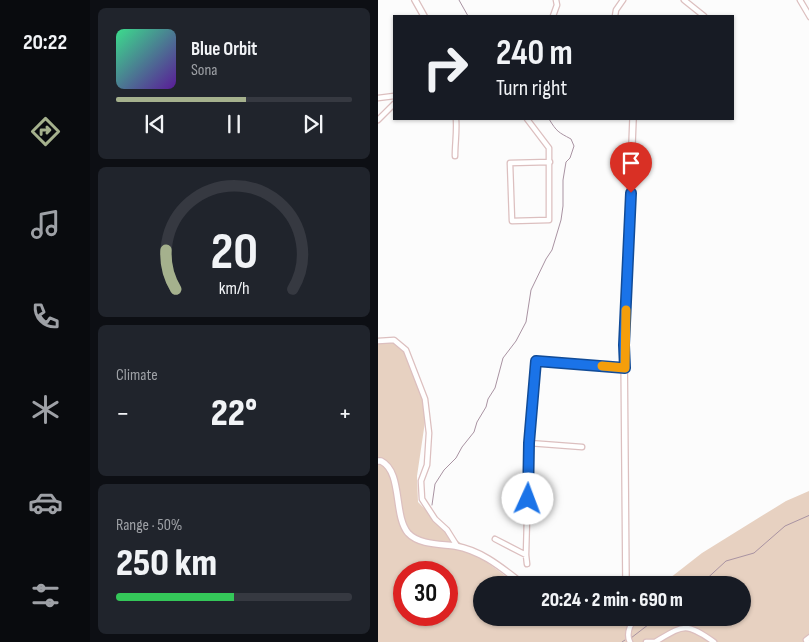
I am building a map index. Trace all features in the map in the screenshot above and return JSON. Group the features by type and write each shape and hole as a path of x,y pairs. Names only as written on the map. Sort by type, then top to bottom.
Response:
{"main road":[{"path":"415,0 423,15"},
{"path":"626,576 624,345 633,120"},
{"path":"378,461 389,466 393,475 401,518 409,535 424,541 457,546 473,551 491,560 512,576"}],"street":[{"path":"553,15 557,5 556,0"},
{"path":"615,15 616,10 623,0"},
{"path":"684,0 703,15"},
{"path":"800,0 810,17"},
{"path":"378,98 393,96"},
{"path":"378,120 393,105"},
{"path":"455,156 456,120"},
{"path":"528,120 550,148 550,162 549,220 512,221 510,163 550,162"},
{"path":"378,341 394,340 401,345 406,350 414,368 425,398 428,414 427,465 421,481 422,500 436,519 448,530 457,546"},
{"path":"527,564 529,443 536,361 625,368"},
{"path":"529,443 582,447"},
{"path":"495,539 526,554"},
{"path":"630,642 628,638 631,626"},
{"path":"646,642 655,642 677,629 687,627 696,630 714,642"},
{"path":"807,642 806,640 810,637"}],"shaded area":[{"path":"394,341 405,351 424,399 426,415 417,476 418,502 451,536 506,576 473,576 473,626 751,626 751,576 673,576 702,553 786,501 809,491 809,642 378,642 378,342"}],"waterway":[{"path":"459,0 467,15"},
{"path":"432,505 435,484 474,432 477,422 495,388 503,358 516,341 526,322 531,290 552,250 561,220 566,162 570,158 574,146 571,139 558,131 550,120"},
{"path":"710,576 726,561 754,553 785,526 810,515"},
{"path":"631,638 647,626"}],"slow traffic":[{"path":"602,366 625,368 626,310"}],"route":[{"path":"528,499 529,443 536,361 625,368 624,345 631,193"}]}
